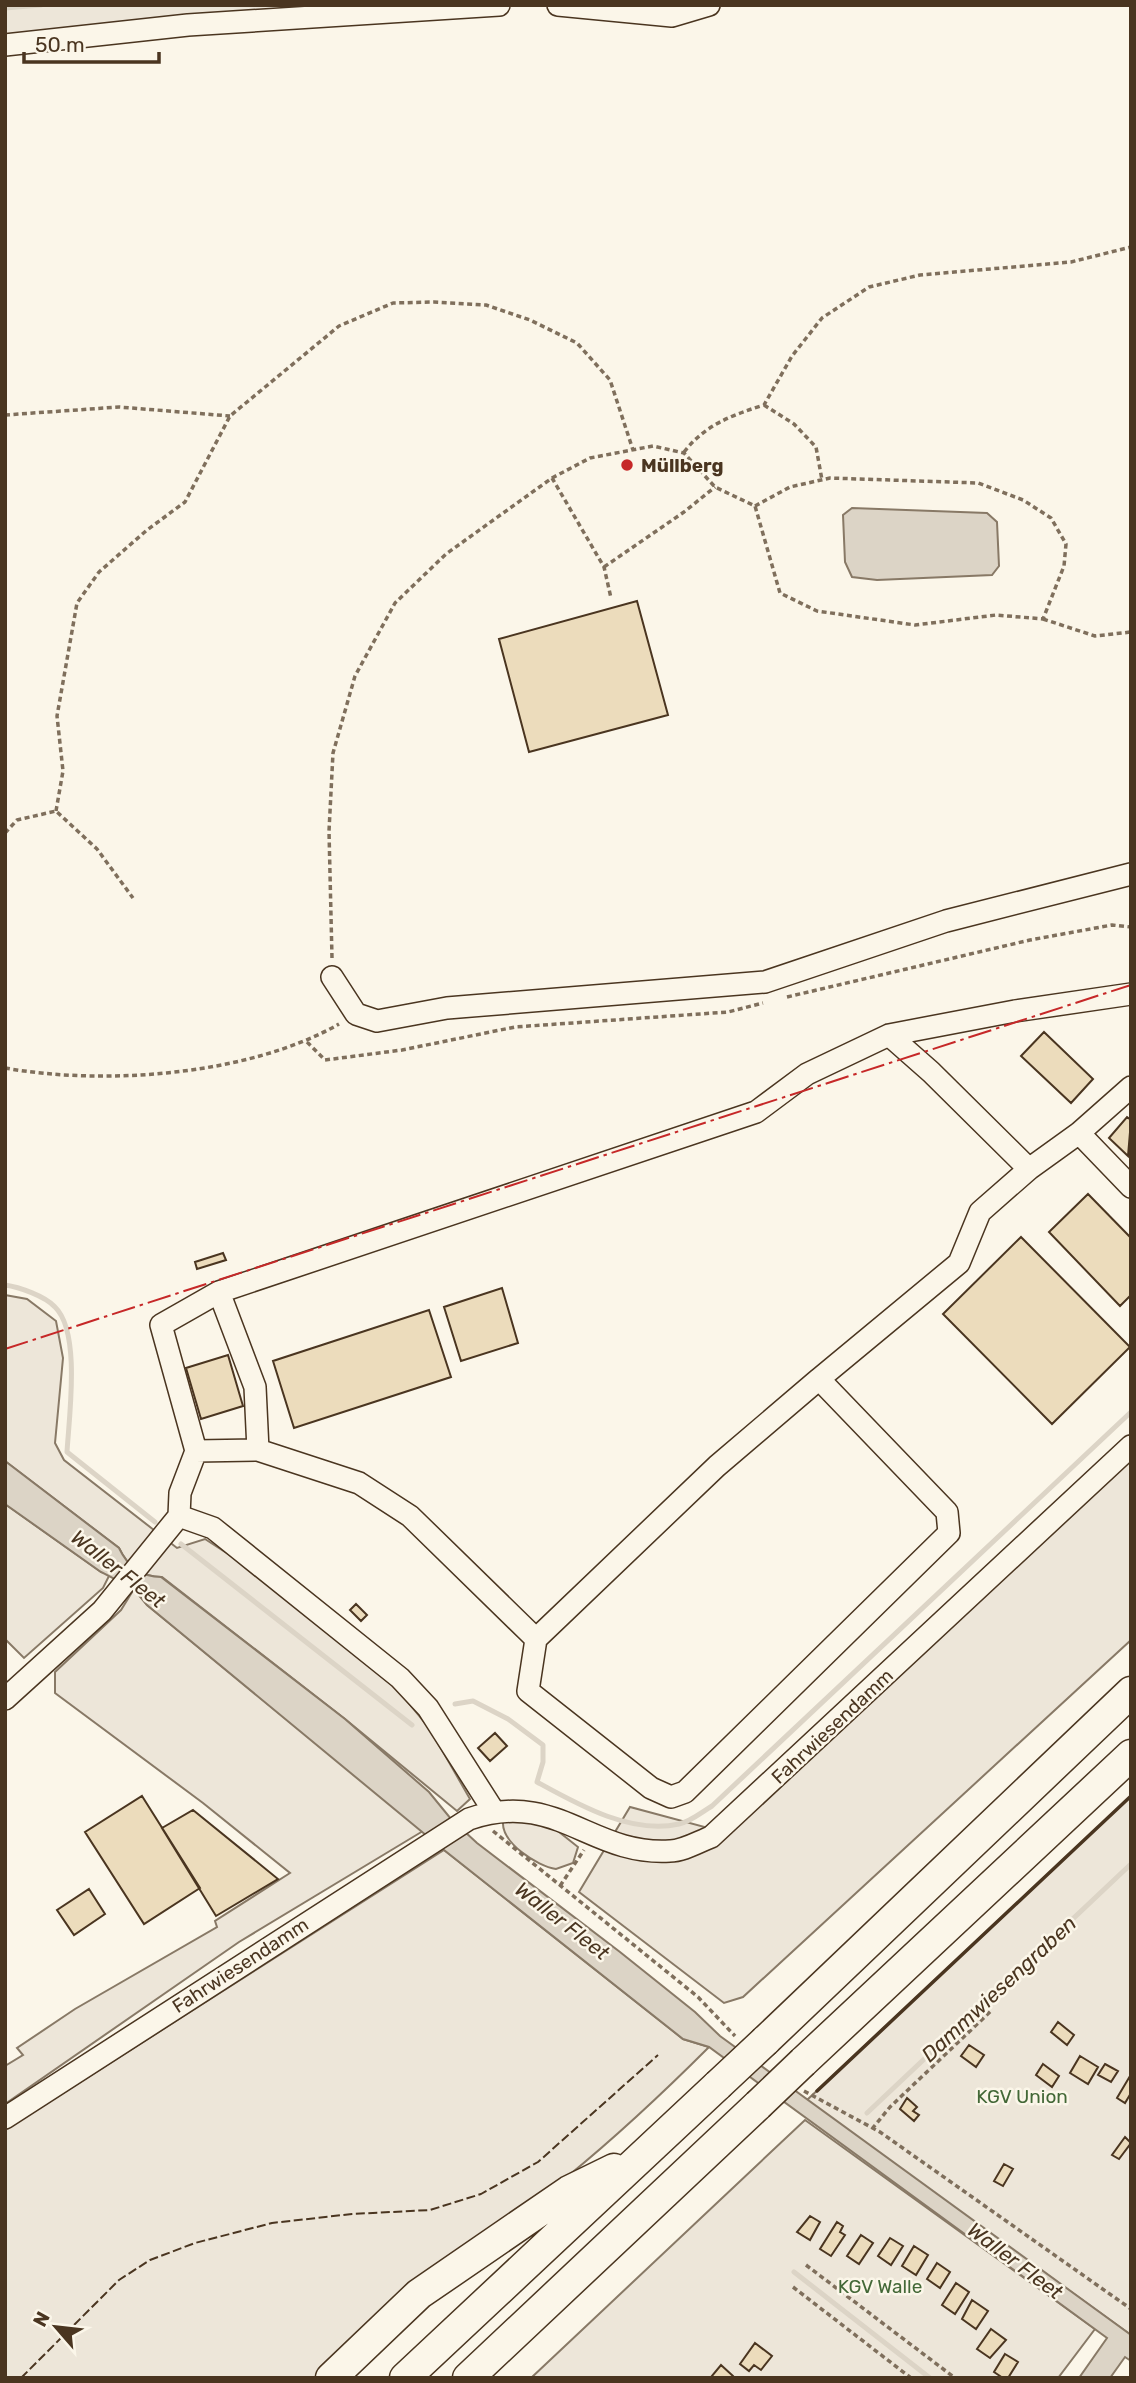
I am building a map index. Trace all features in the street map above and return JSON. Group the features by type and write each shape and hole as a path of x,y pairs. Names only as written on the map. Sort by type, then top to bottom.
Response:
{"highway":[{"path":"405,2378 765,2041 1131,1692"},
{"path":"468,2378 1131,1755"},
{"path":"331,2378 419,2294 569,2191 642,2155"}],"street":[{"path":"5,45 188,25 499,5"},
{"path":"558,5 672,16 709,5"},
{"path":"332,977 356,1014 377,1021 447,1008 765,982 946,920 1131,874"},
{"path":"5,1699 102,1611 179,1516 180,1493 196,1451 161,1325 219,1292 756,1112 807,1074 889,1035 1015,1011 1131,994"},
{"path":"889,1035 931,1072 1029,1170"},
{"path":"819,1379 947,1512 949,1533 685,1792 671,1797 651,1788 528,1691 536,1639 717,1466 819,1379 959,1263 980,1212 1129,1092"},
{"path":"1079,1133 1131,1187"},
{"path":"219,1292 255,1387 258,1450"},
{"name":"Fahrwiesendamm","path":"5,2118 431,1841 479,1815 520,1809 548,1814 590,1834 638,1850 673,1852 711,1837 1131,1446"},
{"path":"196,1451 258,1450 359,1483 410,1516 536,1639"},
{"path":"179,1516 214,1528 400,1678 428,1708 479,1815"}],"path":[{"path":"684,453 697,436 726,417 764,405 792,356 822,318 869,286 919,275 1071,262 1131,247"},
{"path":"56,811 63,771 57,716 77,603 99,572 147,530 185,502 230,416 339,326 393,303 486,305 530,320 577,344 610,380 633,450"},
{"path":"764,405 794,424 816,447 822,480"},
{"path":"5,415 119,407 230,416"},
{"path":"332,977 333,921 329,831 333,752 355,676 395,603 446,554 552,478 590,458 653,446 684,453 715,487 755,506 780,593 817,611 915,625 996,615 1043,619 1095,636 1131,632"},
{"path":"552,478 604,567 611,598"},
{"path":"755,506 790,487 822,480 870,478 978,483 1023,500 1051,518 1066,544 1064,566 1043,619"},
{"path":"604,567 684,512 715,487"},
{"path":"5,833 18,820 56,811"},
{"path":"56,811 97,849 133,898"},
{"path":"5,1068 49,1076 177,1074 307,1042 356,1014"},
{"path":"479,1815 527,1862 698,1997 723,2026"},
{"path":"560,1886 583,1854 590,1834"},
{"path":"872,2129 890,2107 992,2010"},
{"path":"811,2096 872,2129 1131,2309"},
{"path":"806,2265 955,2378"},
{"path":"793,2287 911,2378"}],"green space":[{"path":"5,5 317,5 5,36"},
{"path":"5,1295 27,1299 56,1321 63,1358 55,1443 64,1460 177,1548 205,1539 262,1576 399,1691 430,1729 470,1799 457,1811 345,1719 162,1577 136,1570 119,1548 5,1461"},
{"path":"1131,1434 1131,1640 743,1997 724,2003 579,1892 630,1807 708,1828"},
{"path":"5,1504 101,1572 110,1574 103,1588 24,1658 5,1639"},
{"path":"134,1589 147,1605 423,1831 239,1942 5,2104 5,2066 23,2055 17,2048 75,2009 217,1927 215,1921 290,1873 203,1803 55,1693 55,1672 121,1610"},
{"name":"KGV Union","path":"1131,1796 1131,2335 806,2101"},
{"path":"508,1817 554,1828 578,1847 573,1863 556,1869 530,1858 508,1837 503,1821"},
{"path":"444,1850 683,2039 709,2047 586,2161 407,2299 315,2378 5,2378 5,2130"},
{"name":"KGV Walle","path":"805,2120 1095,2329 1058,2378 531,2378"}],"water":[{"path":"852,508 987,513 997,522 999,566 992,575 877,580 852,577 845,562 843,515"},
{"name":"Waller Fleet","path":"5,1461 119,1548 136,1570 161,1577 345,1719 429,1792 451,1819 477,1843 620,1952 695,2012 720,2036 1131,2335 1131,2361 1125,2357 1110,2378 1079,2378 1107,2338 709,2047 683,2039 444,1850 147,1605 134,1589 101,1572 5,1504"}],"building":[{"path":"637,601 668,715 529,752 499,639"},
{"path":"1044,1032 1093,1079 1071,1103 1021,1056"},
{"path":"1127,1117 1131,1120 1128,1156 1109,1138"},
{"path":"1088,1194 1131,1238 1131,1295 1120,1306 1049,1232"},
{"path":"1021,1237 1130,1347 1052,1424 943,1314"},
{"path":"223,1253 226,1260 197,1269 195,1262"},
{"path":"502,1288 518,1343 461,1361 444,1307"},
{"path":"429,1310 451,1377 294,1428 273,1361"},
{"path":"228,1355 243,1406 201,1419 186,1368"},
{"path":"356,1604 367,1615 361,1621 350,1610"},
{"path":"495,1733 507,1746 490,1761 478,1748"},
{"path":"142,1796 200,1888 144,1924 85,1832"},
{"path":"193,1810 278,1879 216,1916 162,1828"},
{"path":"89,1889 105,1914 74,1935 57,1910"},
{"path":"1058,2022 1074,2035 1067,2045 1051,2032"},
{"path":"969,2045 984,2055 976,2067 961,2056"},
{"path":"1080,2056 1098,2067 1088,2084 1070,2073"},
{"path":"1043,2064 1059,2076 1052,2087 1036,2075"},
{"path":"1105,2064 1118,2071 1111,2082 1098,2075"},
{"path":"1130,2076 1131,2093 1125,2103 1117,2098"},
{"path":"907,2098 917,2107 913,2111 919,2115 914,2121 900,2109"},
{"path":"1125,2137 1131,2143 1119,2159 1112,2155"},
{"path":"1004,2164 1013,2169 1003,2186 994,2181"},
{"path":"810,2216 820,2222 810,2240 797,2232"},
{"path":"837,2222 843,2226 840,2232 845,2235 831,2256 820,2249"},
{"path":"861,2235 873,2243 859,2264 847,2256"},
{"path":"890,2238 903,2246 891,2265 878,2256"},
{"path":"914,2246 928,2255 916,2275 902,2266"},
{"path":"937,2263 950,2272 940,2288 927,2279"},
{"path":"956,2283 969,2292 955,2314 942,2305"},
{"path":"972,2300 988,2311 976,2329 962,2319"},
{"path":"991,2329 1006,2340 990,2358 977,2349"},
{"path":"755,2343 772,2356 761,2370 754,2365 749,2371 740,2364"},
{"path":"1005,2354 1018,2362 1008,2378 994,2372"},
{"path":"721,2365 733,2376 732,2378 711,2377"}],"waterway":[{"path":"5,8 41,5"},
{"path":"5,1285 45,1299 63,1319 68,1335 72,1376 67,1452 155,1522"},
{"path":"455,1704 473,1701 508,1719 543,1745 543,1762 537,1782 569,1799 605,1815 642,1825 661,1826 687,1821 712,1806 1131,1412"},
{"path":"181,1544 412,1725"},
{"name":"Dammwiesengraben","path":"867,2113 1131,1864"},
{"path":"794,2272 930,2378"}],"fence":[{"path":"21,2378 119,2280 150,2260 195,2243 272,2223 352,2214 430,2210 481,2194 538,2162 658,2055"}],"wall":[{"path":"817,2091 1131,1796"}],"power":[{"path":"5,1349 1131,985"}],"place":[{"name":"Müllberg","path":"627,465"}]}
